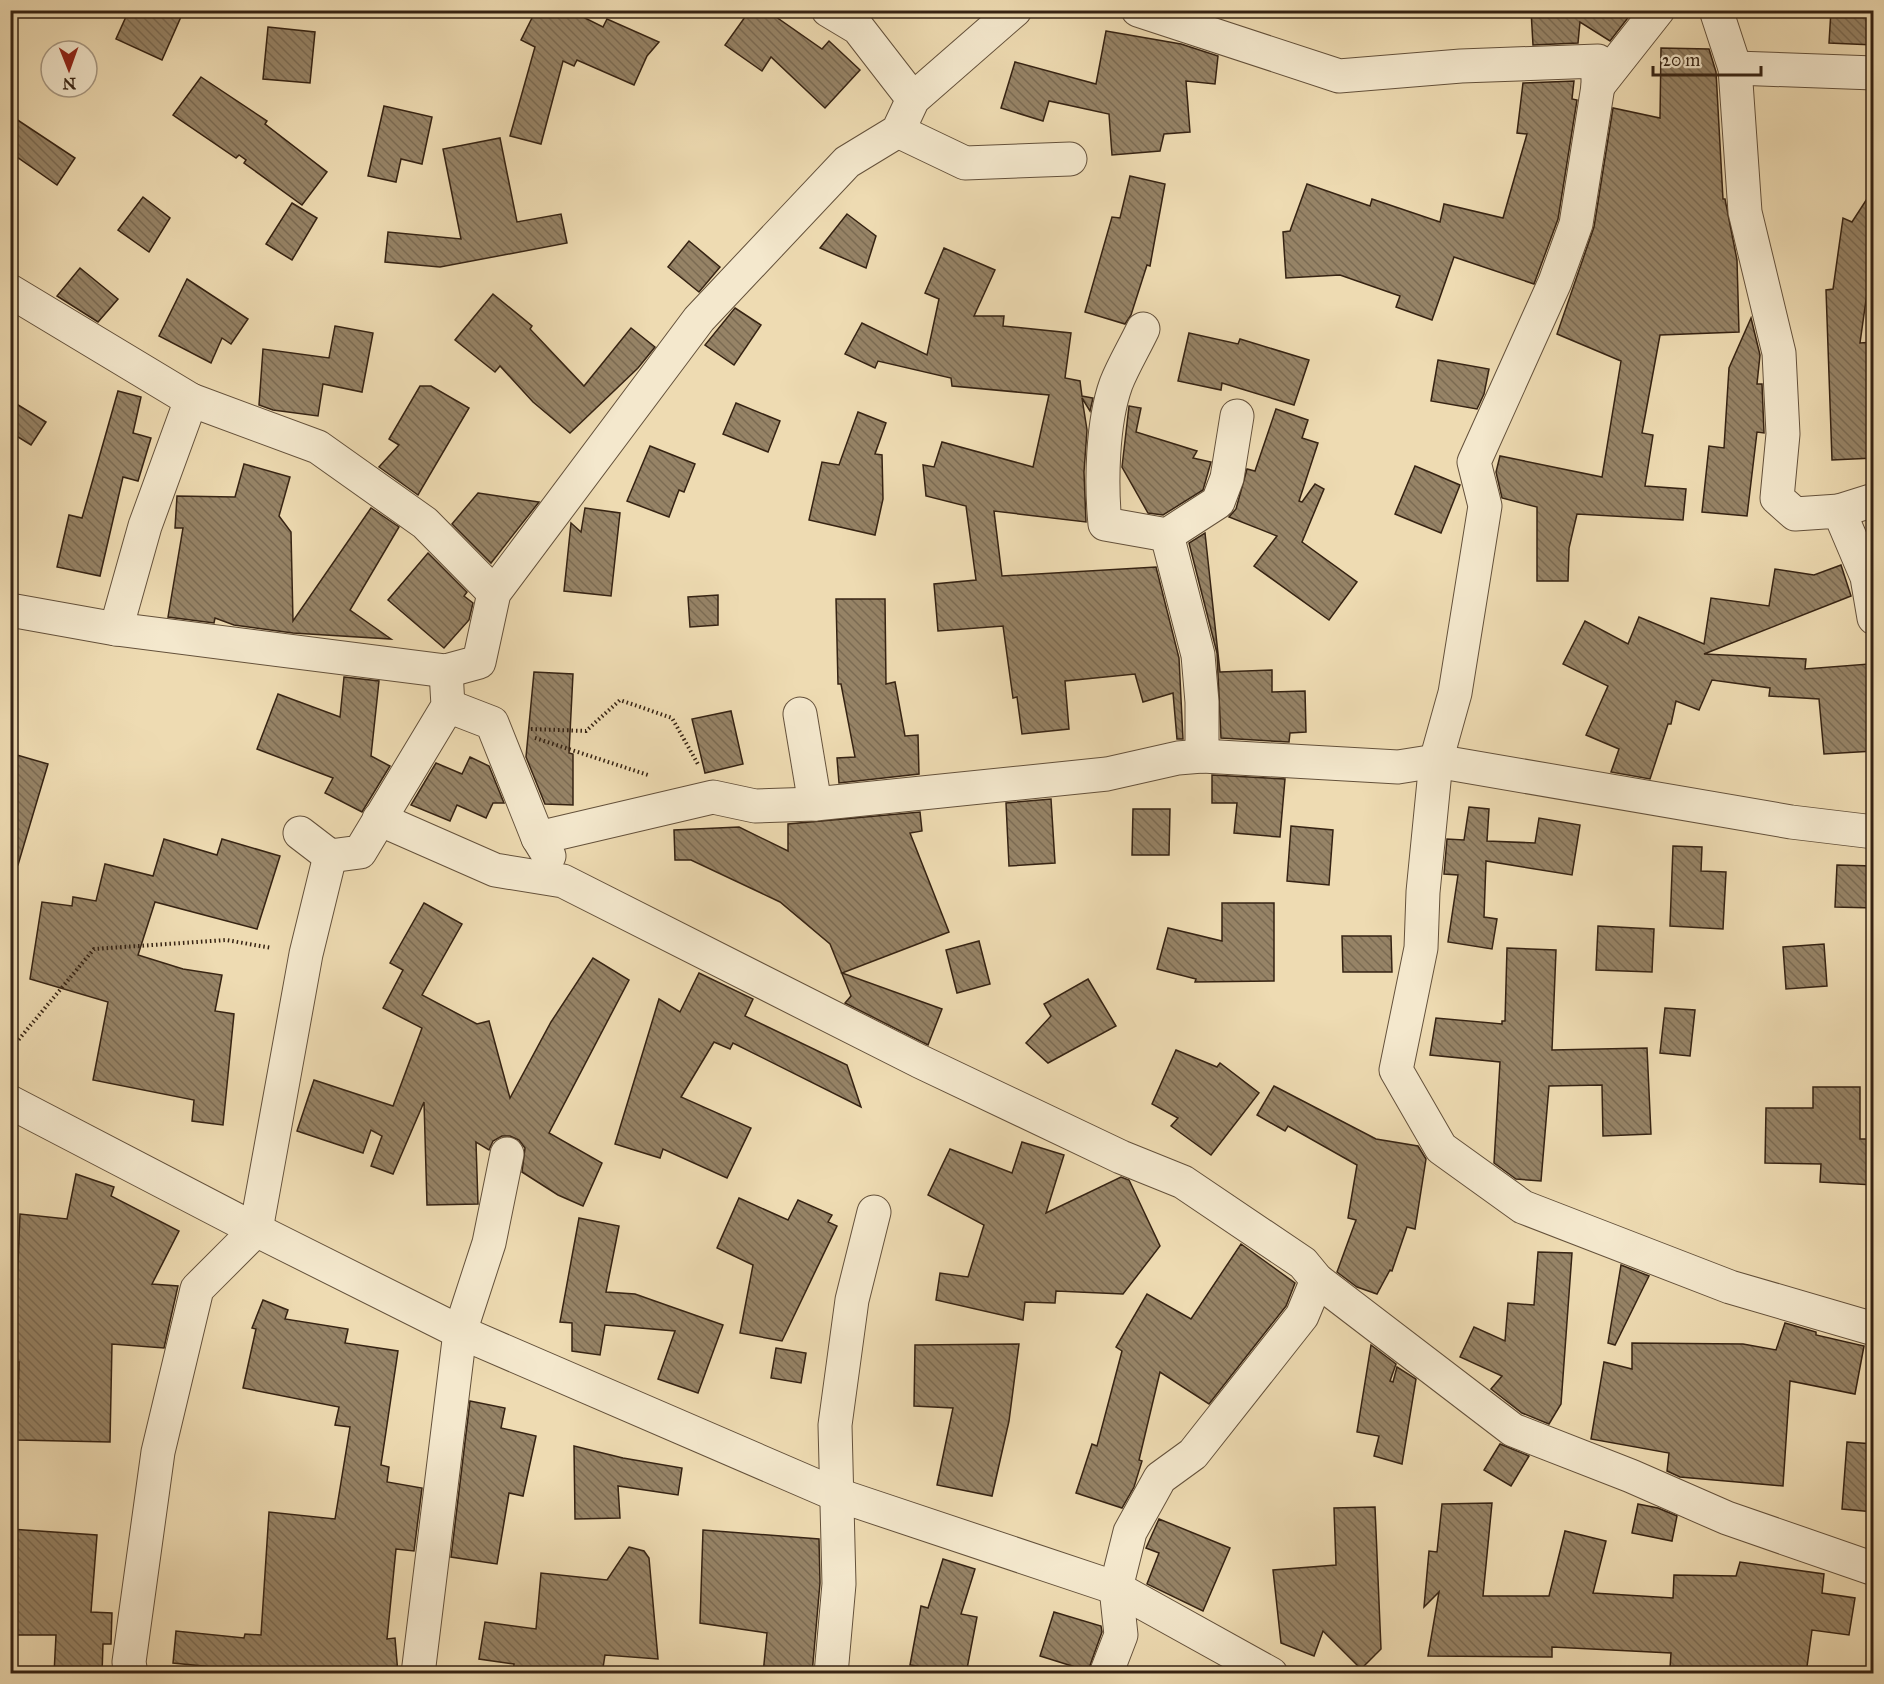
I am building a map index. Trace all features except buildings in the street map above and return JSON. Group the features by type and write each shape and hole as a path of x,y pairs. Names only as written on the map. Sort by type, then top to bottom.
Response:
{"street":[{"path":"828,10 858,28 913,99"},
{"path":"10,610 116,629 446,671 479,662 494,593 699,319 847,162 898,131 913,99 1015,10"},
{"path":"1138,10 1339,76 1461,66 1598,61 1598,86 1576,224 1555,282 1474,462 1485,506 1455,693 1436,761 1423,892 1421,948 1396,1070 1441,1148 1523,1207 1730,1287 1874,1329"},
{"path":"1598,86 1658,10"},
{"path":"1716,10 1735,68 1745,212 1779,353 1783,434 1777,498 1796,514 1839,511 1874,500"},
{"path":"1735,68 1874,73"},
{"path":"898,131 965,163 1070,159"},
{"path":"10,291 191,400 318,447 424,523 494,593"},
{"path":"1143,329 1116,386 1108,430 1103,498 1105,524 1167,536 1218,502 1227,478 1237,416"},
{"path":"116,629 145,526 191,400"},
{"path":"1839,511 1867,577 1874,618"},
{"path":"1167,536 1198,655 1202,702 1202,756"},
{"path":"300,833 330,856 360,852 448,706 446,671"},
{"path":"448,706 492,723 538,838 563,881"},
{"path":"800,714 815,804"},
{"path":"538,838 713,797 755,806 815,804 1107,774 1178,758 1202,756 1398,767 1436,761 1791,822 1874,832"},
{"path":"379,819 495,870 563,881 919,1061 1121,1157 1183,1182 1303,1263 1317,1280 1513,1430 1631,1476 1728,1518 1874,1569"},
{"path":"131,1674 129,1662 158,1452 197,1289 256,1230 306,954 330,856"},
{"path":"10,1102 256,1230 460,1332 835,1494 1116,1588 1271,1674"},
{"path":"418,1674 460,1332 489,1243 507,1154"},
{"path":"831,1674 839,1584 835,1425 852,1300 874,1212"},
{"path":"1106,1674 1121,1635 1116,1588 1130,1532 1160,1478 1193,1454 1302,1316 1317,1280"}],"path":[{"path":"530,729 586,731 620,700 672,718 694,756 713,797"},
{"path":"492,723 658,779"},
{"path":"10,1050 93,949 226,940 306,954"}]}
